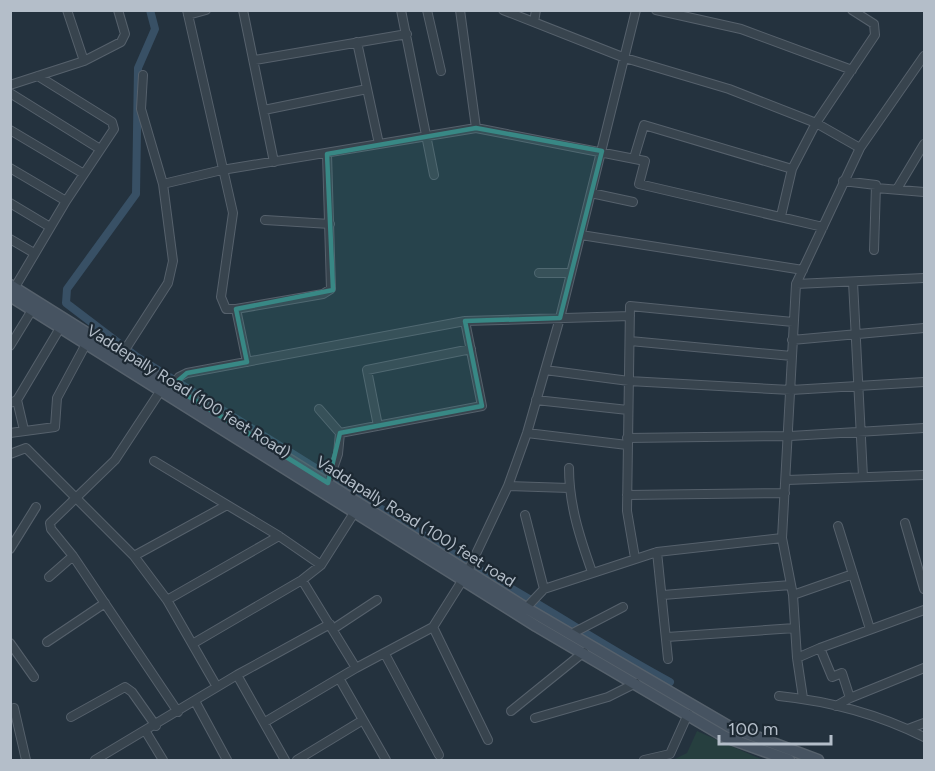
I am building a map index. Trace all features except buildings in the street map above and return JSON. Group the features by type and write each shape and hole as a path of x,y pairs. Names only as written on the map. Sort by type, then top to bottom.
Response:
{"main road":[{"path":"12,289 37,309"},
{"name":"Vaddapally Road (100) feet road","path":"37,309 59,323 122,354 330,478 468,570 531,602 730,727 818,760"},
{"name":"Vaddepally Road (100 feet Road)","path":"59,323 86,344 170,384 354,513 468,570 584,652 725,737 789,760"}],"street":[{"path":"67,10 84,61"},
{"path":"11,86 84,61 124,39 124,27 118,10"},
{"path":"206,10 187,13 233,213 221,297 226,309 329,292 332,284 327,154"},
{"path":"243,10 274,162"},
{"path":"401,10 434,175"},
{"path":"427,10 441,71"},
{"path":"460,10 476,128"},
{"path":"503,10 625,58 729,89 816,123 860,148"},
{"path":"534,22 536,10"},
{"path":"265,722 356,668 433,627 468,570 508,486 527,433 560,318 636,10"},
{"path":"656,10 741,29 852,70"},
{"path":"781,216 792,169 816,123 875,35 876,28 869,19 852,10"},
{"path":"255,60 407,34"},
{"path":"357,42 379,144"},
{"path":"803,698 797,658 793,595 782,538 790,436 792,339 796,284 860,148 924,56"},
{"path":"122,354 172,273 172,245 163,184 141,109 142,75"},
{"path":"12,289 114,129 112,122 38,76"},
{"path":"264,110 367,89"},
{"path":"10,93 100,149"},
{"path":"634,159 644,125 792,169"},
{"path":"163,184 222,170 327,154 427,134 476,128 645,161 639,184 823,227"},
{"path":"10,130 84,174"},
{"path":"897,189 924,144"},
{"path":"10,168 66,201"},
{"path":"843,181 876,185 874,250"},
{"path":"876,188 924,192"},
{"path":"591,193 633,202"},
{"path":"10,203 50,227"},
{"path":"265,220 330,224"},
{"path":"581,235 802,270"},
{"path":"10,239 34,253"},
{"path":"539,273 571,273"},
{"path":"796,284 924,278"},
{"path":"853,282 863,477"},
{"path":"635,558 627,511 630,306 794,322"},
{"path":"10,346 37,309"},
{"path":"236,309 247,362"},
{"path":"178,712 73,556 51,530 50,523 116,460 170,384 187,373 465,321 630,316"},
{"path":"340,433 482,406 465,321"},
{"path":"24,430 14,401 59,323"},
{"path":"792,339 856,336 924,328"},
{"path":"630,341 792,356"},
{"path":"10,434 24,430 55,427 57,398 86,344"},
{"path":"378,426 367,370 471,349"},
{"path":"544,370 629,381 791,390 924,382"},
{"path":"536,400 628,410"},
{"path":"319,409 340,433 338,454 330,478"},
{"path":"527,433 627,441 790,436 860,430 924,428"},
{"path":"10,454 26,448 134,556 167,600 194,643 217,687"},
{"path":"154,461 279,536 321,565"},
{"path":"569,468 568,488 575,524 592,572"},
{"path":"787,480 924,475"},
{"path":"508,486 568,488"},
{"path":"627,495 785,493"},
{"path":"134,556 227,505"},
{"path":"10,549 36,507"},
{"path":"194,643 302,580 321,565 354,513"},
{"path":"525,515 544,589"},
{"path":"905,524 924,589"},
{"path":"838,526 870,629"},
{"path":"167,600 279,536"},
{"path":"531,602 544,589 657,552 782,538"},
{"path":"657,552 669,659"},
{"path":"49,577 73,556"},
{"path":"793,595 853,574"},
{"path":"302,580 356,668"},
{"path":"663,595 791,585"},
{"path":"101,760 237,675 377,600"},
{"path":"47,642 105,603"},
{"path":"577,630 623,607"},
{"path":"797,658 924,610"},
{"path":"433,627 488,740"},
{"path":"667,637 795,628"},
{"path":"10,644 34,677"},
{"path":"820,648 832,677 842,673 850,698"},
{"path":"511,711 584,652"},
{"path":"386,654 438,755"},
{"path":"836,706 924,668"},
{"path":"237,675 285,760"},
{"path":"339,678 386,760"},
{"path":"535,718 598,700 636,683"},
{"path":"71,717 125,687 132,692 156,726"},
{"path":"779,696 803,698 836,706 908,729 924,737"},
{"path":"195,701 227,760"},
{"path":"14,708 26,760"},
{"path":"644,760 670,754 688,714"},
{"path":"297,760 363,720"},
{"path":"908,729 924,723"},
{"path":"146,732 163,760"}],"highlighted area":[{"path":"476,128 602,151 560,318 465,321 482,406 340,433 328,483 172,386 187,373 247,362 236,309 333,290 327,154"}],"green space":[{"path":"697,731 763,760 673,760 687,753"}],"waterway":[{"path":"150,10 155,29 138,68 136,194 67,289 66,303 137,357 489,576 670,682"}]}
